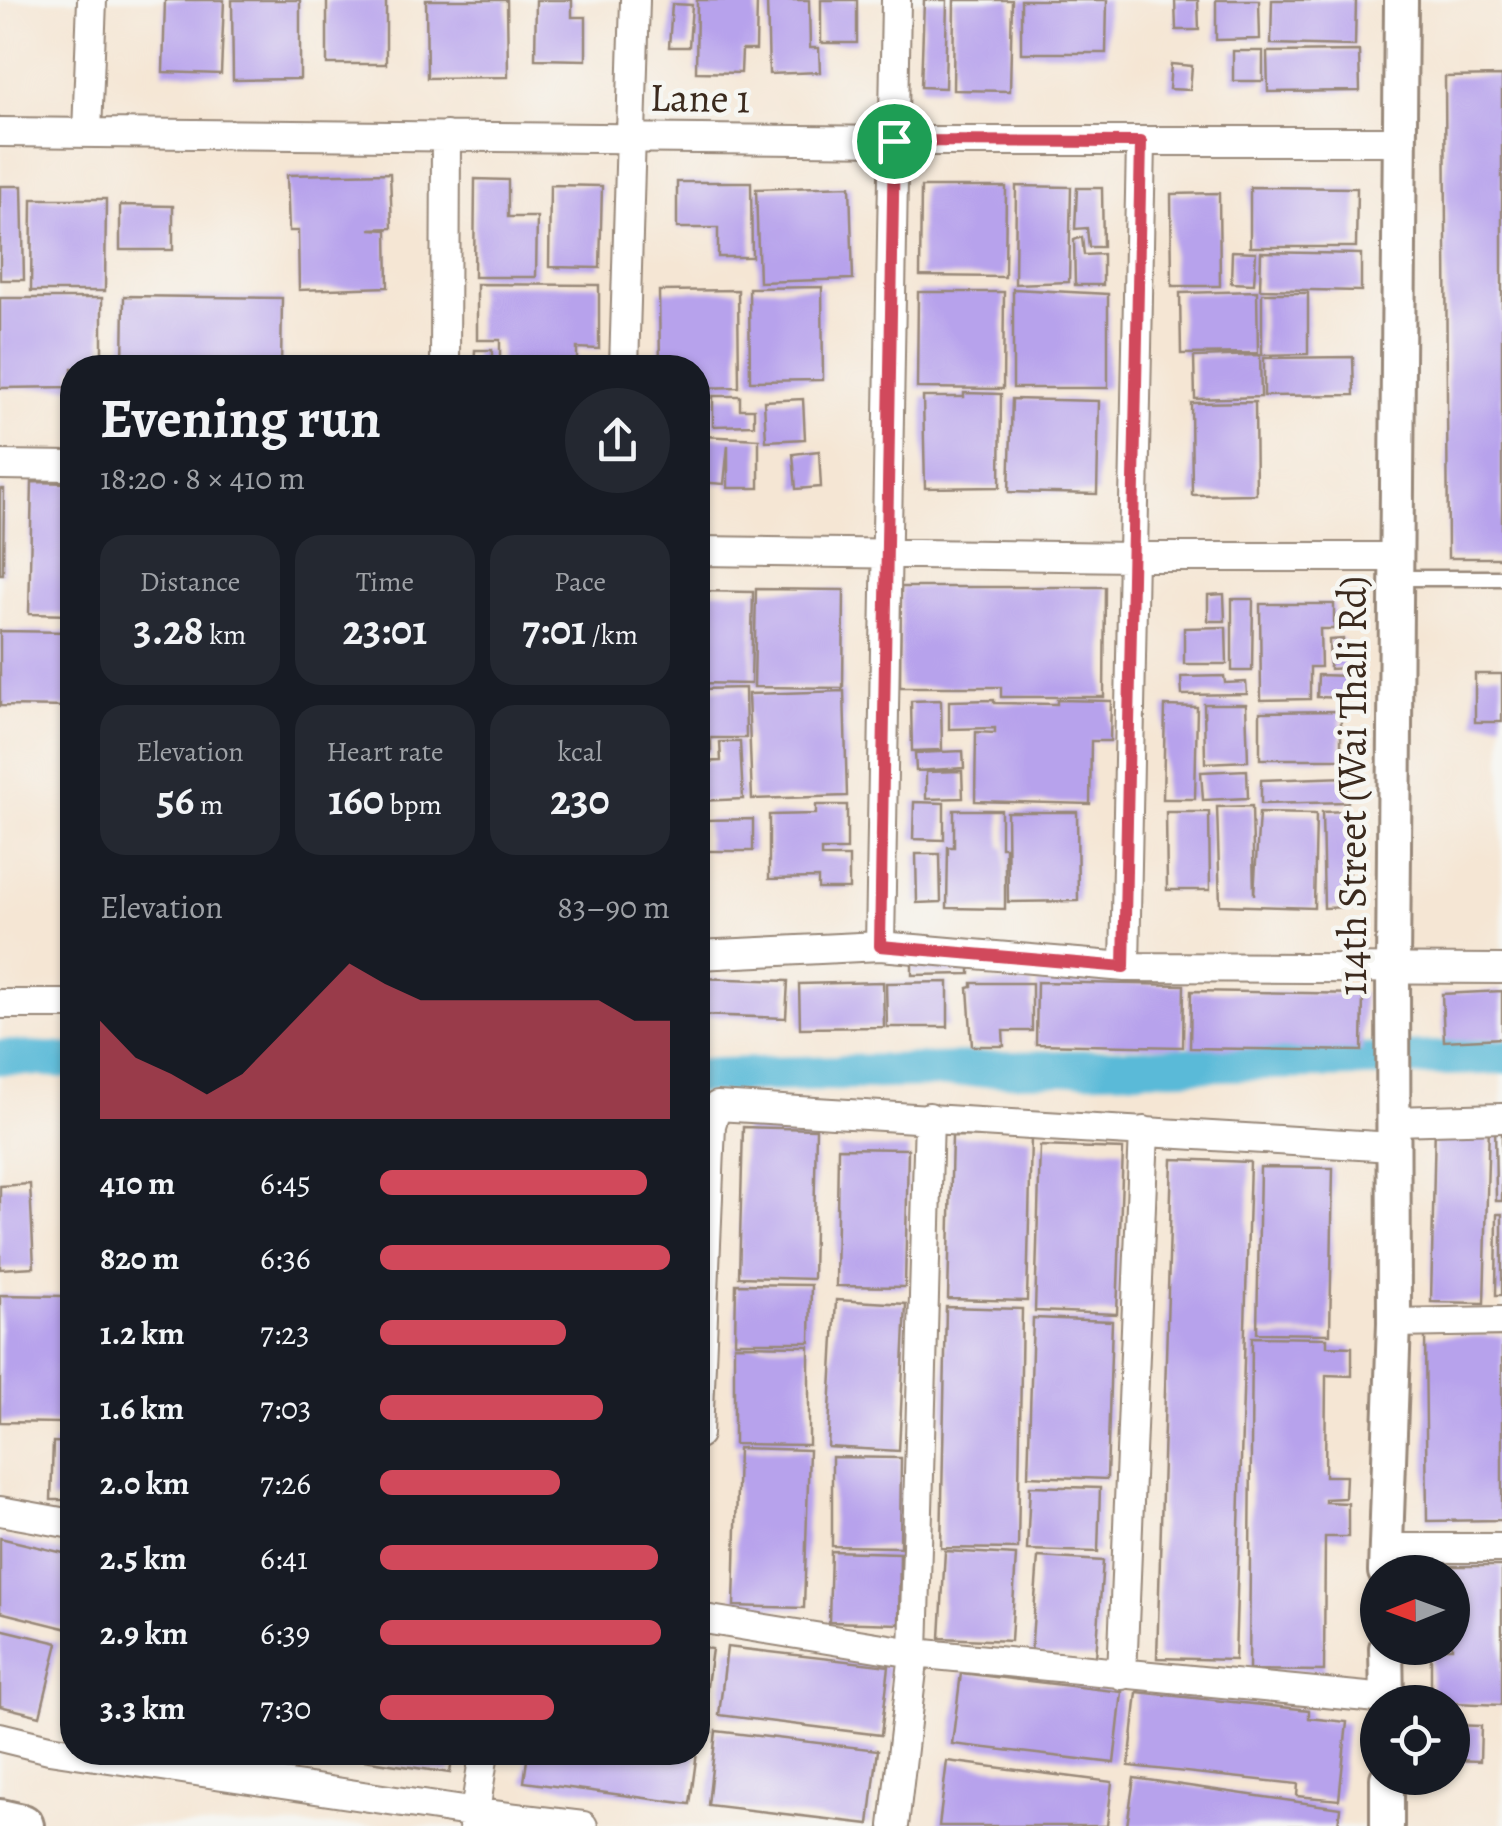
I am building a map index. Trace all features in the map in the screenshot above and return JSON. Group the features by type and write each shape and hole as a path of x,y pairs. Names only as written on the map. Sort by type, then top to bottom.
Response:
{"main road":[{"path":"0,1821 22,1826"}],"street":[{"path":"87,133 92,0"},
{"path":"625,355 635,0"},
{"path":"880,946 896,0"},
{"name":"114th Street (Wai Thali Rd)","path":"1385,1555 1394,1323 1401,0"},
{"name":"Lane 1","path":"0,132 894,141 1400,141"},
{"path":"444,355 446,136"},
{"path":"1124,967 1141,142"},
{"path":"0,465 60,466"},
{"path":"710,551 1133,558 1396,568"},
{"path":"710,955 880,946 1124,967 1502,969"},
{"path":"0,1004 60,1004"},
{"path":"710,1149 716,1106 1144,1131 1502,1118"},
{"path":"894,1826 914,1652 929,1117"},
{"path":"1122,1674 1144,1131"},
{"path":"1394,1323 1502,1321"},
{"path":"0,1510 60,1522"},
{"path":"1434,1555 1502,1548"},
{"path":"710,1620 914,1652 1360,1698"},
{"path":"0,1737 60,1751"},
{"path":"144,1765 475,1820 583,1826"},
{"path":"475,1820 482,1765"},
{"path":"1386,1795 1386,1826"}],"lane":[{"path":"1396,568 1502,578"}],"building":[{"path":"165,0 224,0 221,74 163,72"},
{"path":"232,0 300,0 300,79 233,80"},
{"path":"327,0 386,0 386,64 327,64"},
{"path":"426,0 507,0 508,77 427,78"},
{"path":"536,0 572,0 572,17 586,17 586,60 535,59"},
{"path":"697,0 757,0 756,50 742,50 741,73 696,72"},
{"path":"767,0 809,0 810,48 819,48 820,72 769,74"},
{"path":"821,0 857,0 857,43 821,43"},
{"path":"924,0 947,0 945,88 921,87"},
{"path":"954,0 1012,0 1010,91 953,90"},
{"path":"1021,0 1107,0 1106,53 1021,53"},
{"path":"1175,0 1198,0 1199,30 1176,30"},
{"path":"1216,0 1259,0 1260,39 1216,40"},
{"path":"1272,0 1356,0 1355,46 1271,44"},
{"path":"672,4 692,5 689,47 669,47"},
{"path":"1233,51 1263,51 1263,81 1233,81"},
{"path":"1359,51 1360,91 1268,92 1267,52"},
{"path":"1171,64 1192,66 1190,90 1169,89"},
{"path":"1502,76 1502,558 1448,558 1445,77"},
{"path":"390,173 392,228 370,229 387,230 388,287 299,290 298,231 289,231 287,175"},
{"path":"475,179 508,180 508,217 537,217 536,277 474,277"},
{"path":"677,182 751,182 752,257 718,257 718,228 677,228"},
{"path":"550,185 602,186 600,268 549,267"},
{"path":"0,186 22,186 24,280 0,280"},
{"path":"850,186 853,279 759,282 756,189"},
{"path":"1016,186 1071,187 1069,282 1015,284"},
{"path":"921,187 1006,187 1005,277 920,276"},
{"path":"1250,187 1357,188 1356,247 1250,247"},
{"path":"1077,188 1102,188 1103,247 1089,247 1087,228 1075,229"},
{"path":"1219,193 1220,286 1172,286 1171,194"},
{"path":"32,199 106,199 105,291 31,291"},
{"path":"120,205 173,206 173,250 120,250"},
{"path":"1082,237 1084,255 1103,254 1103,285 1075,285 1074,240"},
{"path":"1232,251 1256,252 1254,284 1231,283"},
{"path":"1261,252 1361,254 1361,291 1260,289"},
{"path":"477,284 599,285 599,349 577,348 577,355 500,355 500,340 477,340"},
{"path":"822,287 823,380 750,381 749,288"},
{"path":"1013,289 1108,294 1108,388 1013,388"},
{"path":"738,290 739,387 710,388 710,355 660,355 659,291"},
{"path":"1257,291 1258,353 1181,354 1180,293"},
{"path":"918,292 1004,292 1003,389 917,388"},
{"path":"1262,293 1308,293 1308,354 1262,355"},
{"path":"124,296 282,298 281,355 123,355"},
{"path":"0,298 102,298 102,355 60,355 60,387 0,388"},
{"path":"475,350 492,350 492,355 475,355"},
{"path":"1260,355 1261,397 1195,399 1194,357"},
{"path":"1353,357 1354,395 1264,396 1264,358"},
{"path":"964,393 1001,394 1000,487 925,488 923,397 964,397"},
{"path":"713,396 740,396 740,409 754,409 754,425 713,426"},
{"path":"803,399 805,439 766,441 764,401"},
{"path":"1012,399 1099,401 1097,494 1009,492"},
{"path":"1255,402 1256,494 1192,495 1191,403"},
{"path":"710,436 759,439 759,488 728,488 728,445 724,484 710,483"},
{"path":"819,451 821,487 796,489 793,454"},
{"path":"32,482 60,483 60,615 29,614"},
{"path":"0,489 4,489 3,574 0,574"},
{"path":"901,587 1105,587 1104,697 1001,697 1001,687 900,687"},
{"path":"756,589 844,590 843,688 754,687"},
{"path":"710,591 753,592 751,684 710,683"},
{"path":"1224,594 1225,621 1208,621 1208,595"},
{"path":"1232,599 1253,599 1252,671 1232,671"},
{"path":"1260,604 1334,604 1334,629 1320,629 1321,667 1310,667 1310,699 1261,700"},
{"path":"1226,627 1227,664 1184,664 1184,628"},
{"path":"0,631 60,632 60,707 0,706"},
{"path":"1343,639 1345,668 1330,669 1329,640"},
{"path":"1475,674 1502,674 1502,722 1475,722"},
{"path":"1318,675 1348,676 1347,698 1317,697"},
{"path":"1224,676 1225,683 1246,682 1247,694 1182,695 1181,677"},
{"path":"745,688 746,738 711,738 711,753 710,753 710,689"},
{"path":"844,691 847,796 752,799 748,694"},
{"path":"941,700 942,750 912,751 911,701"},
{"path":"1057,700 1111,701 1110,741 1091,741 1090,804 975,801 976,732 995,733 995,728 949,729 949,701 1057,704"},
{"path":"1204,704 1246,704 1248,761 1205,763"},
{"path":"1165,706 1197,707 1195,799 1163,799"},
{"path":"1341,711 1341,759 1260,759 1260,712"},
{"path":"720,742 740,742 743,799 710,800 710,761 721,761"},
{"path":"963,751 964,768 916,771 915,753"},
{"path":"1247,770 1248,798 1203,800 1201,772"},
{"path":"962,771 963,798 926,799 926,772"},
{"path":"1347,777 1348,802 1261,804 1261,780"},
{"path":"914,802 944,803 944,840 913,839"},
{"path":"816,805 847,805 847,850 821,850 821,857 849,857 849,889 818,889 818,878 769,879 769,815 816,814"},
{"path":"1252,806 1254,895 1259,813 1316,814 1314,908 1220,905 1217,807"},
{"path":"954,810 1001,810 1005,909 947,908 948,847 954,847"},
{"path":"1348,811 1350,907 1324,908 1322,812"},
{"path":"1007,812 1077,812 1078,901 1008,902"},
{"path":"1166,812 1209,812 1210,890 1167,890"},
{"path":"753,819 753,851 710,851 710,820"},
{"path":"916,854 940,854 941,902 917,903"},
{"path":"970,958 970,974 912,975 912,959"},
{"path":"710,978 788,981 786,1018 710,1015"},
{"path":"883,982 884,1027 800,1028 799,984"},
{"path":"948,982 948,1027 887,1027 886,983"},
{"path":"1037,982 1184,985 1183,1047 1036,1044"},
{"path":"972,983 1032,983 1032,1031 1003,1031 1004,1046 972,1046 968,988"},
{"path":"1191,991 1363,994 1362,1051 1190,1048"},
{"path":"1502,991 1502,1038 1444,1041 1442,994"},
{"path":"1495,1119 1502,1119 1502,1201 1496,1201"},
{"path":"1435,1123 1489,1124 1484,1303 1431,1302"},
{"path":"743,1127 816,1129 813,1279 739,1277"},
{"path":"952,1136 1031,1137 1027,1301 948,1299"},
{"path":"1040,1146 1123,1149 1117,1314 1035,1311"},
{"path":"838,1148 908,1149 905,1287 836,1286"},
{"path":"1172,1159 1250,1162 1235,1660 1157,1658"},
{"path":"1260,1167 1333,1168 1330,1334 1257,1333"},
{"path":"30,1184 34,1267 0,1269 0,1186"},
{"path":"1497,1214 1502,1214 1502,1295 1496,1295"},
{"path":"736,1284 811,1285 810,1342 735,1342"},
{"path":"0,1295 60,1296 60,1423 0,1422"},
{"path":"836,1300 906,1304 899,1451 828,1447"},
{"path":"946,1307 1022,1309 1018,1549 941,1548"},
{"path":"1033,1318 1112,1321 1107,1479 1028,1476"},
{"path":"1425,1336 1502,1336 1502,1520 1427,1521"},
{"path":"1252,1337 1327,1338 1327,1346 1352,1347 1352,1376 1326,1375 1325,1476 1346,1476 1345,1498 1325,1502 1348,1503 1348,1537 1325,1537 1324,1671 1249,1670"},
{"path":"734,1345 809,1346 809,1445 734,1444"},
{"path":"53,1442 60,1442 60,1500 51,1500"},
{"path":"738,1448 809,1450 804,1608 734,1606"},
{"path":"832,1457 901,1458 900,1547 832,1546"},
{"path":"1030,1486 1100,1488 1098,1552 1027,1550"},
{"path":"0,1538 60,1552 60,1627 0,1612"},
{"path":"831,1551 900,1553 899,1624 829,1622"},
{"path":"945,1551 1016,1555 1011,1641 940,1638"},
{"path":"1038,1557 1103,1561 1096,1658 1031,1654"},
{"path":"1470,1566 1502,1566 1502,1705 1470,1704 1470,1685 1431,1685 1431,1665 1470,1665"},
{"path":"0,1629 58,1643 40,1716 0,1706"},
{"path":"727,1647 889,1666 881,1735 719,1715"},
{"path":"961,1673 1122,1692 1114,1763 952,1744"},
{"path":"1137,1692 1309,1710 1309,1718 1347,1722 1339,1800 1297,1796 1298,1784 1129,1766"},
{"path":"1470,1726 1481,1726 1480,1761 1470,1761"},
{"path":"716,1731 878,1750 869,1824 708,1805"},
{"path":"947,1761 1112,1782 1107,1826 939,1826"},
{"path":"397,1765 451,1765 450,1773"},
{"path":"526,1765 695,1765 690,1804 524,1782"},
{"path":"1134,1778 1340,1808 1338,1826 1127,1826"}],"waterway":[{"path":"0,1057 60,1060"},
{"path":"710,1076 1502,1057"}],"route":[{"path":"894,141 1141,142 1124,967 880,946 894,141"}]}
